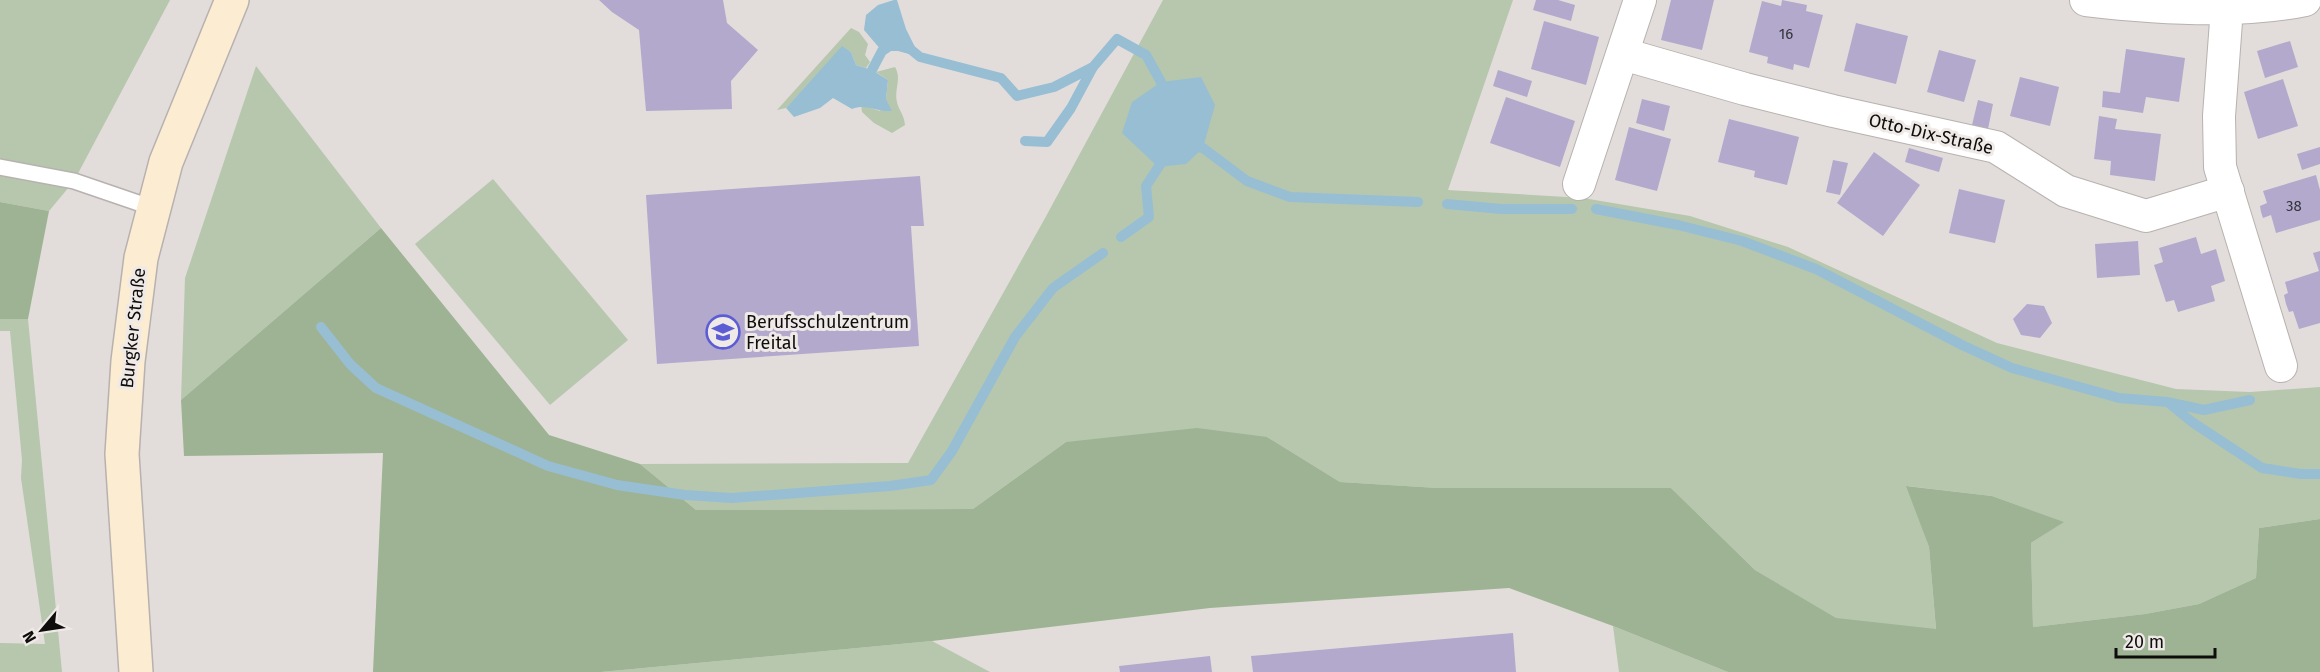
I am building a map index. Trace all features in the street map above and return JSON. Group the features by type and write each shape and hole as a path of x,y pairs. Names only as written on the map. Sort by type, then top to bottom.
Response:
{"main road":[{"name":"Burgker Straße","path":"136,672 122,454 128,361 141,258 166,162 206,59 232,0"}],"street":[{"path":"1579,184 1640,0"},
{"path":"2086,0 2120,4 2227,8 2284,5 2305,0"},
{"path":"2227,8 2219,116 2220,167 2281,366"},
{"name":"Otto-Dix-Straße","path":"1623,54 1745,89 1833,111 1996,147 2066,191 2146,216 2228,191"}],"lane":[{"path":"0,167 74,181 153,208"}],"green space":[{"path":"0,0 170,0 74,181 49,211 0,202"},
{"path":"1163,0 1513,0 1448,190 1583,198 1690,216 1788,247 1997,343 2176,389 2250,392 2320,387 2320,519 2259,528 2256,578 2199,604 2145,614 2033,627 2031,543 2063,522 1992,496 1907,486 1929,547 1936,630 1836,619 1755,570 1671,488 1438,488 1340,482 1267,437 1066,442 973,509 696,510 640,464 908,463 1044,220"},
{"path":"851,28 859,32 868,44 865,55 870,62 866,68 856,65 851,52 842,47 786,108 777,110"},
{"path":"256,66 381,228 181,400 185,278"},
{"path":"895,67 898,76 897,102 905,125 892,133 874,123 862,112 861,105 880,111 886,99 888,80 876,72"},
{"path":"493,179 628,340 550,405 415,244"},
{"path":"0,202 49,211 28,319 0,319"},
{"path":"381,228 549,435 640,464 696,510 973,509 1066,442 1197,428 1267,437 1340,482 1438,488 1671,488 1755,570 1836,618 1936,629 1929,547 1906,486 1992,496 2064,522 2031,543 2033,627 2145,614 2199,604 2256,578 2259,528 2320,519 2320,672 1728,672 1509,588 1210,608 932,641 601,672 373,672 383,453 184,456 181,400"},
{"path":"0,319 28,319 62,672 0,672 0,643 45,644 21,478 22,460 10,331 0,331"},
{"path":"1613,626 1728,672 1619,672"},
{"path":"932,641 990,672 601,672"}],"water":[{"path":"897,0 906,29 920,57 898,51 882,51 864,30 866,15 878,5"},
{"path":"842,46 851,52 856,65 872,70 888,80 886,99 892,111 867,107 852,109 833,98 820,108 794,117 786,108"},
{"path":"1201,77 1215,105 1203,148 1186,164 1158,167 1122,133 1132,102 1161,82"}],"building":[{"path":"599,0 723,0 727,23 758,50 731,81 732,109 646,111 639,30"},
{"path":"1536,0 1558,0 1575,5 1571,21 1533,10"},
{"path":"1671,0 1714,0 1702,50 1661,40"},
{"path":"1782,0 1807,5 1806,11 1823,15 1809,68 1794,64 1793,70 1767,63 1768,57 1749,52 1762,1 1781,6"},
{"path":"1544,21 1599,37 1586,85 1531,69"},
{"path":"1856,23 1908,36 1896,84 1844,71"},
{"path":"2290,41 2298,67 2265,78 2257,51"},
{"path":"2126,49 2185,58 2179,102 2146,97 2143,113 2102,107 2103,91 2120,93"},
{"path":"1939,50 1976,60 1964,102 1927,92"},
{"path":"1498,70 1532,81 1527,97 1493,86"},
{"path":"2020,77 2059,87 2050,126 2010,116"},
{"path":"2283,79 2298,126 2258,139 2244,92"},
{"path":"1506,97 1575,121 1560,167 1490,143"},
{"path":"1642,99 1670,106 1664,131 1636,123"},
{"path":"1978,100 1993,104 1988,129 1972,125"},
{"path":"2099,116 2117,119 2115,129 2161,134 2155,181 2110,175 2111,161 2094,159"},
{"path":"1729,119 1799,137 1787,185 1754,177 1755,171 1718,162"},
{"path":"1629,127 1671,139 1657,191 1615,180"},
{"path":"2320,147 2320,164 2302,170 2297,154"},
{"path":"1909,148 1943,158 1939,172 1905,162"},
{"path":"1874,152 1920,185 1883,236 1837,203"},
{"path":"1833,160 1848,163 1840,195 1826,192"},
{"path":"2316,175 2320,190 2320,220 2276,233 2271,215 2263,218 2261,212 2260,206 2267,203 2263,191"},
{"path":"920,176 924,226 911,226 919,346 657,364 646,195"},
{"path":"1959,189 2005,200 1995,243 1949,233"},
{"path":"2196,237 2201,254 2216,249 2225,281 2211,286 2215,301 2178,312 2174,300 2166,302 2154,265 2163,262 2159,248"},
{"path":"2138,241 2140,275 2097,278 2095,244"},
{"path":"2320,251 2320,323 2299,329 2293,311 2289,312 2286,304 2284,295 2288,293 2285,282 2319,271 2313,253"},
{"path":"2027,304 2044,306 2052,323 2040,338 2021,335 2013,319"},
{"path":"1513,633 1516,672 1253,672 1251,656"},
{"path":"1210,656 1212,672 1120,672 1119,666"}],"waterway":[{"path":"909,48 920,57 1001,78 1017,96 1054,87 1093,67 1117,39 1146,55 1161,82 1162,95"},
{"path":"872,70 882,51 894,43"},
{"path":"1025,141 1047,142 1071,108 1093,67"},
{"path":"1190,146 1203,148 1247,181 1290,197 1418,202"},
{"path":"1121,237 1149,217 1146,186 1165,157"},
{"path":"1447,204 1501,209 1572,209"},
{"path":"1596,209 1678,225 1742,241 1816,269 1962,345 2012,368 2119,398 2167,402 2204,410 2250,400"},
{"path":"321,327 350,364 376,388 548,466 617,485 685,495 732,498 890,486 931,480 952,451 1015,337 1053,288 1103,253"},
{"path":"2170,404 2192,422 2262,468 2301,474 2320,474"}],"place":[{"name":"Berufsschulzentrum Freital","path":"723,332"}]}
